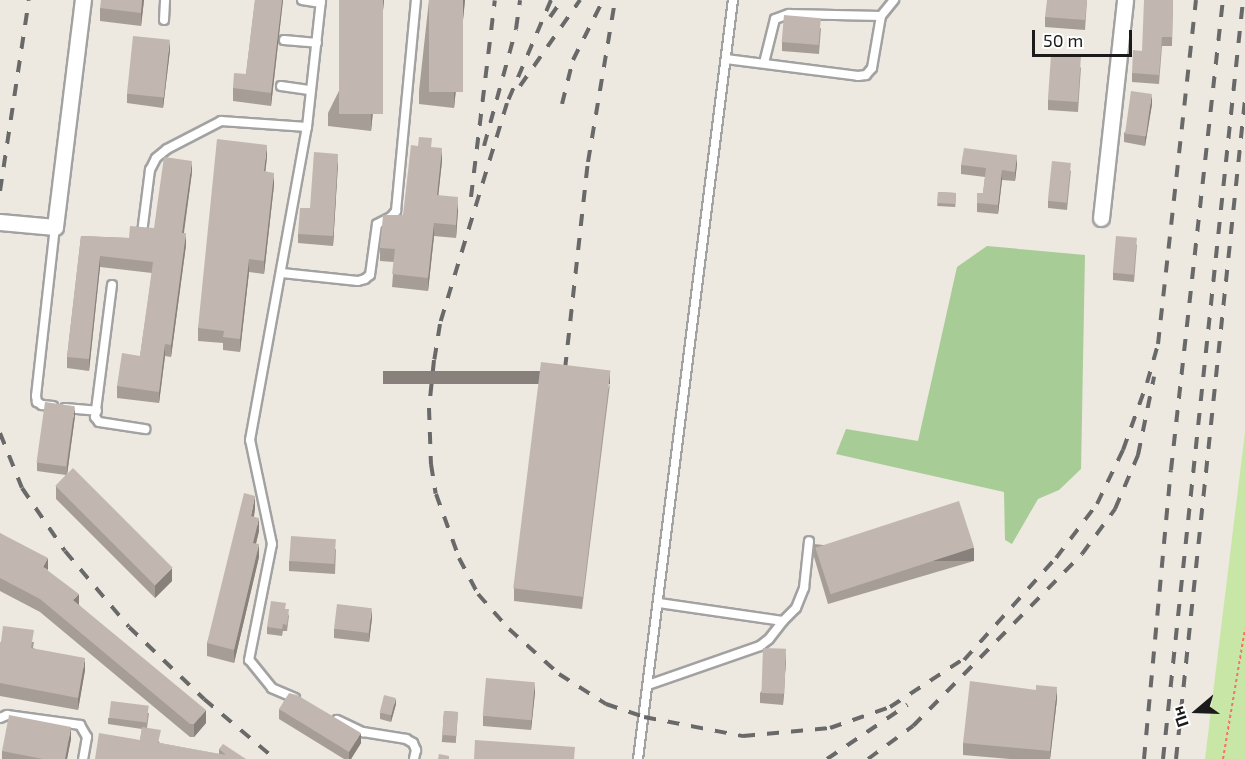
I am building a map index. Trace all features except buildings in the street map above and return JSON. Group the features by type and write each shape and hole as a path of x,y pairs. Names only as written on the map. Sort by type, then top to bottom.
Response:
{"street":[{"path":"0,222 55,228 83,0"},
{"path":"1101,218 1125,0"}],"lane":[{"path":"164,21 165,0"},
{"path":"302,0 321,1 307,127 250,440 272,544 249,660 272,688 303,704"},
{"path":"282,273 358,281 370,274 376,224 392,217 396,211 416,0"},
{"path":"638,759 733,0"},
{"path":"726,59 858,76 866,75 872,68 881,16 894,0"},
{"path":"764,63 775,19 789,14 881,16"},
{"path":"284,40 316,43"},
{"path":"281,86 311,90"},
{"path":"142,233 150,170 156,158 167,149 221,121 307,127"},
{"path":"55,228 37,402 42,405 97,411"},
{"path":"112,285 95,417 99,422 145,429"},
{"path":"648,685 760,646 769,639 796,608 804,588 809,541"},
{"path":"659,603 783,621"},
{"path":"0,718 7,715 80,725 87,737 83,759"},
{"path":"333,718 363,732 413,742 416,750 414,759"}],"path":[{"path":"1223,759 1245,629"}],"green space":[{"path":"987,246 1085,255 1081,469 1059,490 1038,499 1012,544 1005,540 1004,492 836,454 846,429 918,441 957,267"},
{"path":"1245,432 1245,759 1205,759"}],"railway":[{"path":"0,191 29,0"},
{"path":"471,197 495,0"},
{"path":"484,146 516,29 520,0"},
{"path":"551,0 507,103 440,324 434,360 429,408 431,464 436,494 459,558 478,594 509,629 559,674 606,704 644,717 743,736 830,728 890,707 968,656"},
{"path":"550,17 562,0"},
{"path":"520,86 580,0"},
{"path":"562,104 573,60 603,0"},
{"path":"565,369 588,162 615,0"},
{"path":"964,660 1056,558 1097,504 1123,450 1147,383 1158,344 1196,0"},
{"path":"1144,759 1171,470 1223,0"},
{"path":"1163,759 1243,0"},
{"path":"1176,759 1245,99"},
{"path":"868,759 913,726 1082,554 1115,509 1138,455 1154,377"},
{"path":"0,433 22,488 65,551 129,627 204,699 275,759"},
{"path":"827,759 907,705"}]}
